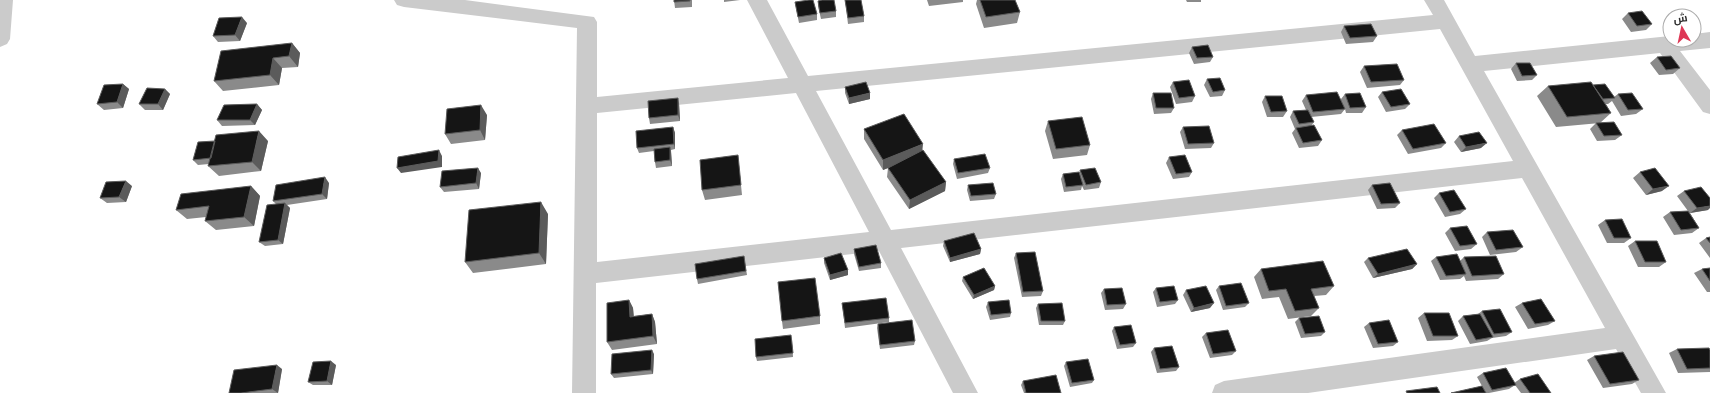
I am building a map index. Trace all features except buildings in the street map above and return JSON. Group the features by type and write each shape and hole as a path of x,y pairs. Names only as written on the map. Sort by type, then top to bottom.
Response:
{"street":[{"path":"0,39 3,0"},
{"path":"404,0 587,22 584,393"},
{"path":"757,0 966,393"},
{"path":"1434,0 1654,393"},
{"path":"587,106 1446,20"},
{"path":"1470,64 1662,45"},
{"path":"1667,48 1710,106"},
{"path":"585,274 1528,168"},
{"path":"1224,393 1623,337"}]}
